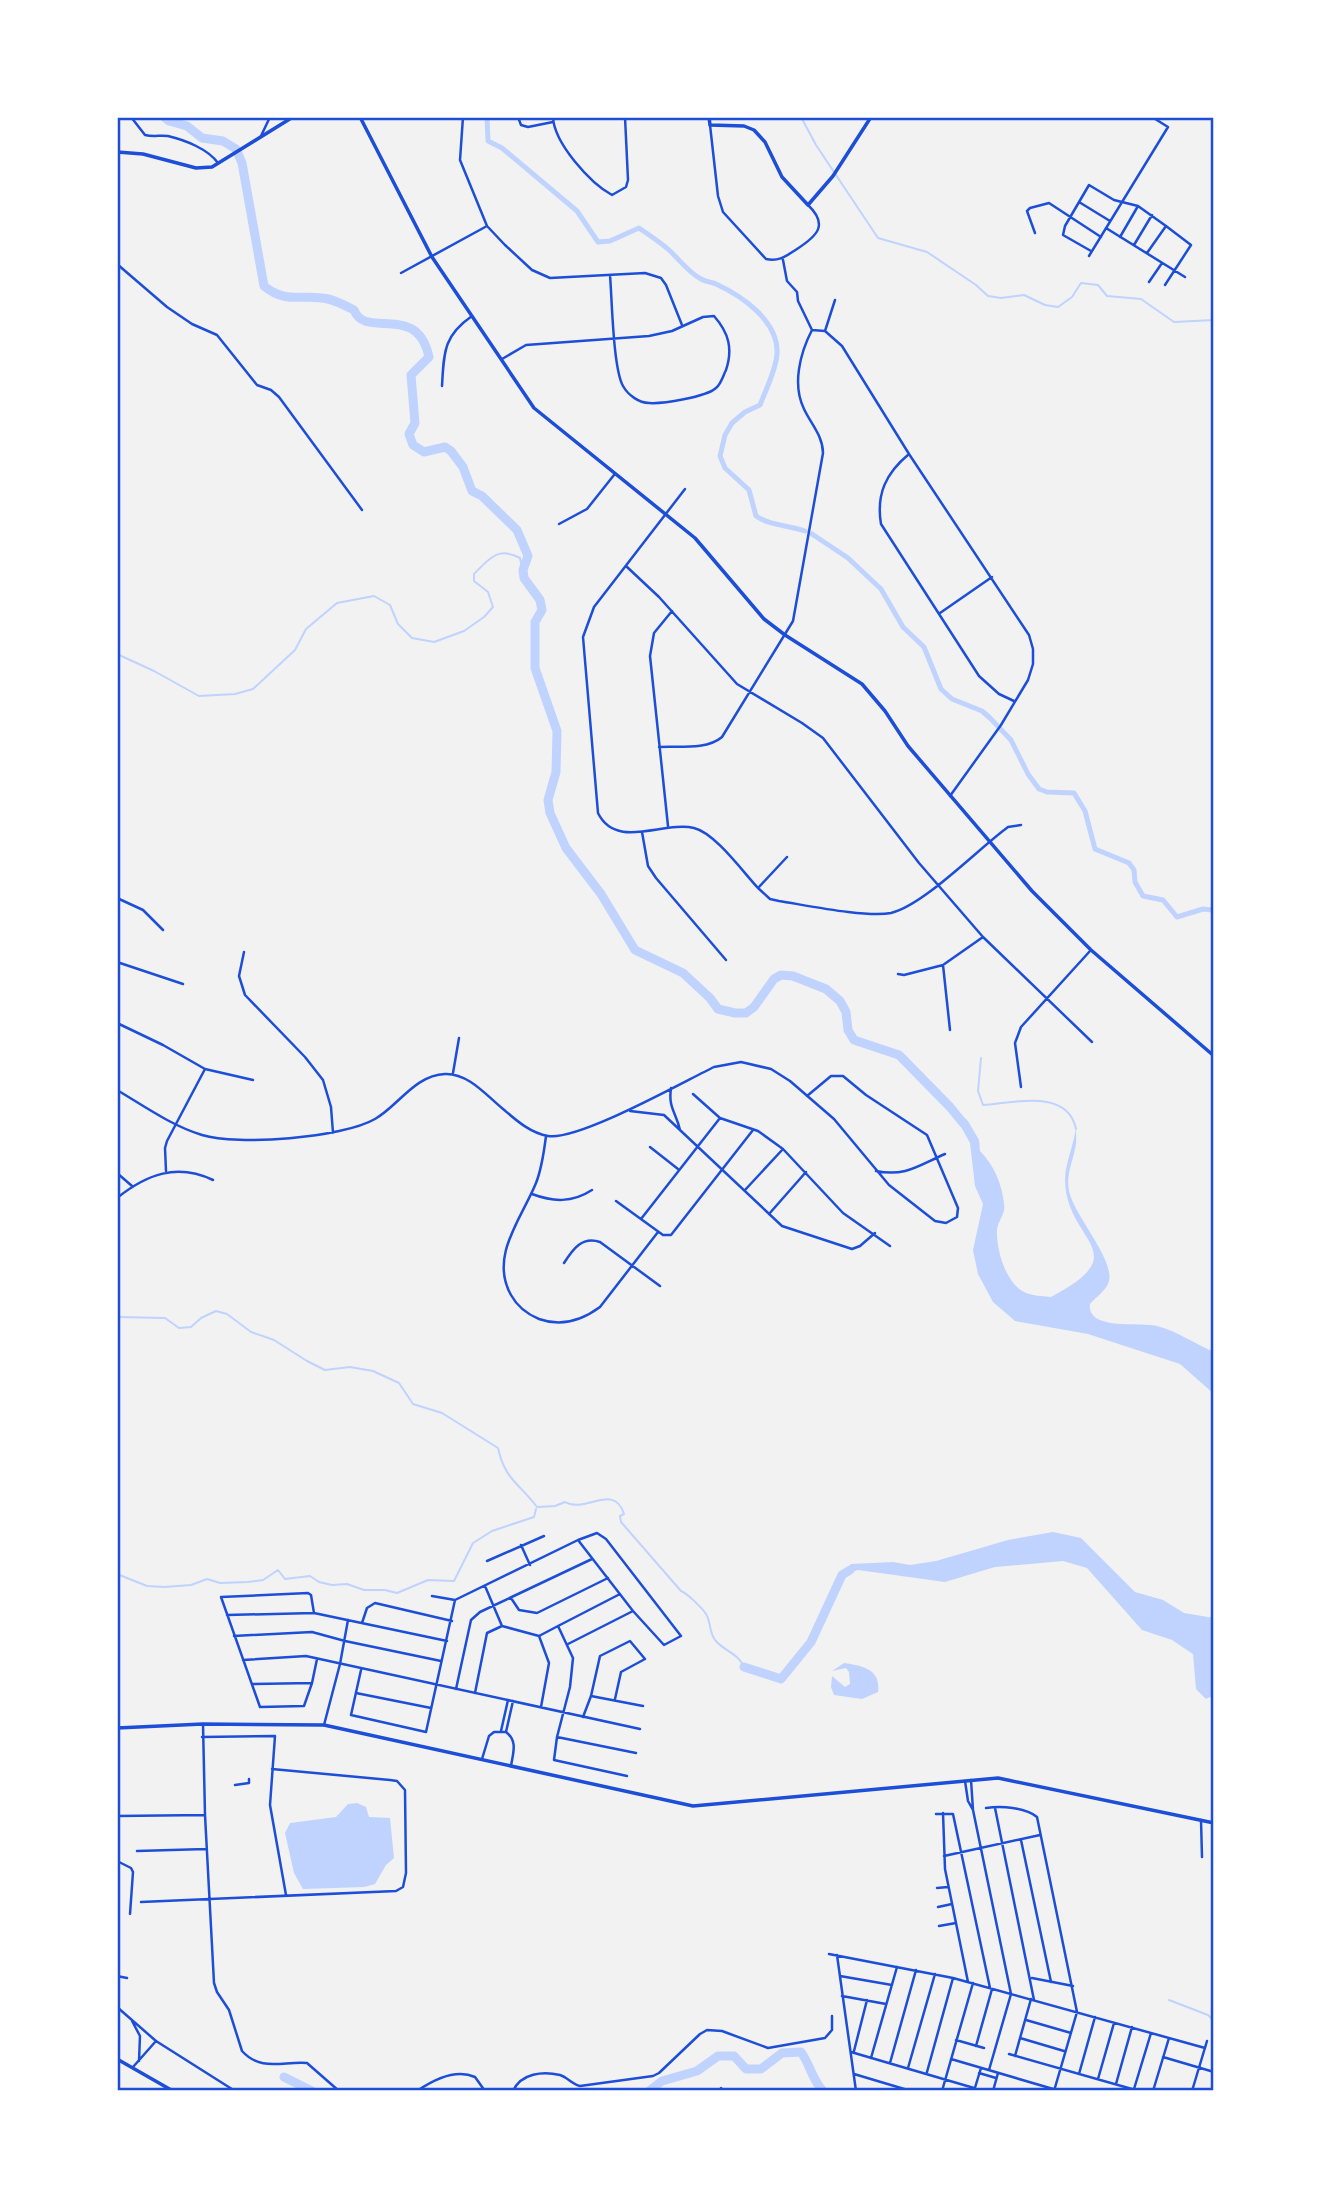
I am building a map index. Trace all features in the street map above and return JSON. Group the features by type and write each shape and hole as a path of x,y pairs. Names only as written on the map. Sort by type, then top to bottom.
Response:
{"main road":[{"path":"117,152 142,154 196,168 212,167 293,117"},
{"path":"360,117 432,257 534,408 695,538 764,619 862,684 885,711 908,746 1032,891 1091,950 1214,1056"},
{"path":"709,117 710,125 744,126 754,130 765,142 782,177 808,205 832,176 871,117"},
{"path":"117,1728 203,1724 324,1726 693,1806 971,1780 1013,1779 1214,1823"},
{"path":"117,2059 173,2091"}],"street":[{"path":"131,117 145,135 167,136 189,144 212,154 218,163"},
{"path":"261,137 270,117"},
{"path":"463,117 460,160 487,226 532,270 550,278 645,273 661,278 683,327"},
{"path":"518,117 521,125 528,127 553,120 568,154 603,190 612,195 626,187 628,180 625,117"},
{"path":"1152,117 1168,127 1122,202 1110,221 1106,229 1090,254 1064,236 1064,228 1089,185 1112,199 1122,202 1138,206 1191,245 1165,285"},
{"path":"710,125 718,196 723,212 766,258 782,259 815,237 818,231 818,215 808,205"},
{"path":"1079,202 1110,221"},
{"path":"1035,233 1026,214 1030,208 1049,203 1101,237"},
{"path":"1120,237 1138,206"},
{"path":"1134,245 1152,215"},
{"path":"401,273 487,226"},
{"path":"1147,253 1166,226"},
{"path":"1106,229 1185,277"},
{"path":"659,747 716,742 727,730 793,621 823,441 797,393 802,356 811,330 798,301 797,292 788,281 782,259"},
{"path":"1149,282 1161,263"},
{"path":"117,264 167,307 192,324 218,335 257,385 271,390 279,397 362,510"},
{"path":"501,359 526,345 614,337 649,336 672,331 703,317 714,316 722,324 730,342 730,357 721,382 715,389 704,395 648,403 639,401 627,392 621,382 614,337 610,275"},
{"path":"825,331 835,300"},
{"path":"442,386 448,341 457,327 472,317"},
{"path":"811,330 825,331 842,346 909,454 1029,635 1033,649 1028,680 1001,725 950,796"},
{"path":"909,454 886,478 879,511 881,524 979,676 999,694 1014,701"},
{"path":"559,524 587,509 614,475"},
{"path":"685,489 594,607 583,637 598,813 603,822 614,830 642,832 668,826 694,828 705,833 770,899 888,914 901,910 938,885 1007,827 1021,825"},
{"path":"626,566 672,611 732,679 823,738 938,885 984,937 1092,1042"},
{"path":"939,614 992,577"},
{"path":"668,826 651,643 654,633 672,611"},
{"path":"642,832 648,866 726,960"},
{"path":"758,888 787,857"},
{"path":"117,898 143,911 163,930"},
{"path":"898,974 943,965 984,937"},
{"path":"1021,1087 1015,1043 1021,1027 1091,950"},
{"path":"244,952 239,976 245,995 305,1057 323,1080 331,1107 333,1133"},
{"path":"117,962 183,984"},
{"path":"943,965 950,1030"},
{"path":"117,1023 205,1069 253,1080"},
{"path":"453,1074 458,1038"},
{"path":"117,1090 201,1135 236,1140 333,1133 357,1128 377,1118 428,1078 453,1074 470,1081 519,1123 546,1136 569,1135 714,1068 741,1062 771,1069 807,1096 834,1119 889,1185 935,1221 946,1223 957,1217 958,1213 927,1135 866,1096 843,1076 836,1075 826,1079 807,1096"},
{"path":"166,1171 164,1148 205,1069"},
{"path":"671,1088 671,1110 678,1119 680,1130"},
{"path":"693,1094 720,1118 753,1130 783,1149 843,1213 890,1246"},
{"path":"627,1110 664,1115 782,1226 845,1247 860,1246 875,1233"},
{"path":"664,1115 671,1110"},
{"path":"641,1219 720,1118"},
{"path":"616,1201 658,1232 668,1236 753,1130"},
{"path":"546,1136 541,1167 503,1260 508,1289 525,1311 541,1320 580,1320 600,1307 658,1232"},
{"path":"650,1147 678,1169"},
{"path":"744,1191 783,1149"},
{"path":"876,1170 891,1174 906,1172 946,1154"},
{"path":"117,1198 150,1176 166,1171 190,1171 213,1180"},
{"path":"117,1172 132,1186"},
{"path":"769,1214 806,1172"},
{"path":"531,1194 545,1199 571,1200 592,1190"},
{"path":"564,1263 574,1248 583,1241 592,1239 660,1286"},
{"path":"432,1596 455,1600 531,1565 578,1539 597,1533 606,1539 681,1636 664,1645 633,1611 578,1539"},
{"path":"487,1560 544,1536"},
{"path":"521,1545 531,1565"},
{"path":"456,1689 471,1620 480,1612 592,1559"},
{"path":"511,1597 519,1610 537,1613 608,1578"},
{"path":"485,1586 502,1626"},
{"path":"314,1613 311,1595 308,1593 221,1597 260,1707 303,1706 317,1659"},
{"path":"475,1693 487,1633 502,1626 539,1636 621,1594"},
{"path":"361,1670 351,1715 426,1732 455,1600"},
{"path":"362,1623 367,1608 376,1603 452,1621"},
{"path":"568,1644 633,1611"},
{"path":"227,1615 314,1613 447,1641"},
{"path":"324,1726 348,1620"},
{"path":"558,1626 573,1658 570,1687 553,1756 557,1761 627,1776"},
{"path":"234,1636 312,1632 442,1661"},
{"path":"539,1636 549,1663 541,1707"},
{"path":"583,1717 600,1656 630,1642 645,1659 621,1672 615,1699"},
{"path":"243,1660 306,1656 640,1729"},
{"path":"252,1684 312,1683"},
{"path":"356,1693 432,1708"},
{"path":"591,1696 643,1706"},
{"path":"501,1731 508,1700"},
{"path":"506,1732 513,1701"},
{"path":"203,1724 208,1899 214,1983 217,1992 229,2010 246,2056 265,2065 307,2063 339,2091"},
{"path":"482,1760 489,1736 494,1732 506,1732 514,1744 511,1766"},
{"path":"202,1737 275,1736 270,1805 286,1895"},
{"path":"557,1737 635,1753"},
{"path":"141,1902 396,1891 403,1887 406,1873 405,1790 397,1781 272,1769"},
{"path":"236,1784 249,1783 249,1779"},
{"path":"971,1780 973,1810 1011,1994 989,2070"},
{"path":"965,1781 968,1801 973,1810"},
{"path":"986,1808 994,1807 1035,1815 1077,2012 1054,2090"},
{"path":"994,1807 1033,2000 1015,2056"},
{"path":"942,2091 971,1982 948,1886 943,1813"},
{"path":"936,1814 953,1814 991,1988 976,2046"},
{"path":"117,1816 205,1815"},
{"path":"1201,1820 1202,1857"},
{"path":"944,1856 1040,1836"},
{"path":"1021,1840 1051,1982"},
{"path":"137,1851 206,1849"},
{"path":"117,1861 131,1868 132,1872 130,1914"},
{"path":"937,1888 948,1886"},
{"path":"938,1907 952,1904"},
{"path":"939,1926 956,1923"},
{"path":"829,1954 935,1973 1205,2048"},
{"path":"837,1955 856,2091"},
{"path":"871,2058 897,1966"},
{"path":"890,2063 916,1970"},
{"path":"908,2068 935,1973"},
{"path":"117,1976 127,1978"},
{"path":"840,1976 892,1985"},
{"path":"927,2074 953,1978"},
{"path":"1030,1978 1073,1986"},
{"path":"842,1996 886,2004"},
{"path":"852,2052 867,2000"},
{"path":"117,2007 156,2040 235,2091"},
{"path":"129,2016 140,2036 139,2061"},
{"path":"513,2091 520,2080 533,2075 562,2076 580,2086 653,2076 707,2030 722,2031 768,2048 825,2038 832,2029 832,2016"},
{"path":"1079,2074 1095,2017"},
{"path":"1026,2020 1071,2033"},
{"path":"1098,2079 1114,2023"},
{"path":"1116,2084 1132,2027"},
{"path":"1009,2054 1136,2090 1151,2033"},
{"path":"1020,2038 1065,2052"},
{"path":"1153,2091 1169,2038"},
{"path":"132,2068 156,2040"},
{"path":"956,2040 984,2048"},
{"path":"1192,2091 1207,2041"},
{"path":"852,2052 974,2089 981,2068"},
{"path":"1163,2057 1214,2072"},
{"path":"951,2059 1060,2091"},
{"path":"979,2073 996,2078"},
{"path":"993,2091 998,2073"},
{"path":"417,2091 433,2080 461,2074 475,2077 485,2091"},
{"path":"854,2074 911,2091"},
{"path":"888,2091 890,2085"}],"water":[{"path":"899,1055 968,1121 979,1140 980,1151 993,1169 1003,1197 1004,1211 997,1229 1003,1264 1017,1287 1030,1294 1051,1297 1077,1281 1090,1268 1094,1256 1068,1201 1065,1180 1076,1127 1069,1191 1107,1264 1109,1275 1107,1287 1090,1304 1091,1312 1096,1318 1110,1323 1164,1328 1214,1352 1214,1394 1180,1364 1088,1334 1015,1321 993,1302 978,1274 973,1250 983,1204 975,1186 970,1143 950,1107"},
{"path":"1053,1532 1081,1538 1135,1592 1163,1600 1184,1613 1214,1618 1214,1695 1206,1699 1196,1689 1193,1654 1172,1640 1142,1630 1087,1568 1063,1561 995,1567 945,1582 858,1570 842,1575 851,1564 893,1562 910,1565 936,1561 1008,1540"},
{"path":"844,1663 864,1667 874,1674 878,1692 862,1699 834,1695 831,1687 832,1676 845,1687 850,1684 846,1668 832,1671"},
{"path":"357,1803 366,1807 369,1817 390,1818 394,1858 386,1865 375,1884 364,1887 303,1889 294,1873 285,1833 290,1823 336,1817 348,1804"}],"waterway":[{"path":"164,117 187,126 202,138 223,141 236,149 242,163 264,286 272,292 288,297 319,297 335,301 354,310 360,318 369,322 403,325 414,330 423,340 429,357 411,375 415,423 409,434 413,445 424,452 445,447 451,451 463,467 472,491 482,496 517,530 528,556 523,570 524,578 540,600 542,610 535,622 535,668 557,731 556,772 548,800 550,813 566,848 601,894 635,950 683,973 718,1009 735,1013 746,1013 754,1007 774,979 781,975 793,976 826,989 840,1001 846,1012 848,1030 854,1040 899,1055 963,1123"},
{"path":"487,117 488,141 502,148 577,211 598,242 610,241 639,228 666,247 688,270 737,295 765,321 776,342 777,354 773,373 760,405 745,412 732,423 725,435 720,456 725,468 749,490 756,516 768,522 805,531"},
{"path":"801,117 816,145 878,238 927,252 988,296 1001,298 1024,295 1045,305 1058,307 1072,297 1081,283 1098,285 1107,296 1141,299 1174,322 1214,320"},
{"path":"812,534 848,558 881,589 903,627 924,647 941,689 952,699 982,711 990,718 1011,740 1028,774 1039,789 1074,793 1085,811 1095,849 1129,863 1143,896 1163,900 1177,917 1203,909 1214,912"},
{"path":"117,654 199,696 235,694 253,689 295,650 306,629 337,603 374,596 390,605 398,624 412,638 434,642 464,631 493,607 488,592 474,581 474,574 489,559 506,553 520,558 524,578"},
{"path":"981,1058 978,1091 983,1105 1023,1101 1051,1103 1071,1116 1076,1129"},
{"path":"117,1317 165,1318 179,1328 191,1327 201,1318 216,1311 227,1314 251,1332 274,1340 325,1370 350,1367 373,1371 399,1383 413,1404 442,1413 498,1448 509,1474 537,1507"},
{"path":"538,1507 555,1506 565,1502 573,1505 613,1500 624,1514 620,1516 621,1522 681,1591 704,1612 715,1640 738,1658 744,1667"},
{"path":"117,1574 147,1586 164,1587 191,1585 207,1579 220,1583 263,1580 278,1570 285,1579 310,1576 319,1582 332,1585 347,1584 364,1590 397,1593 428,1580 454,1581 473,1543 492,1531 534,1517 536,1509"},
{"path":"744,1667 781,1679 811,1642 842,1575 850,1570"},
{"path":"1169,2000 1208,2015 1214,2021"},
{"path":"649,2091 662,2081 697,2071 718,2056 734,2056 746,2069 761,2069 782,2053 801,2052 823,2091"},
{"path":"284,2077 312,2091"}]}
